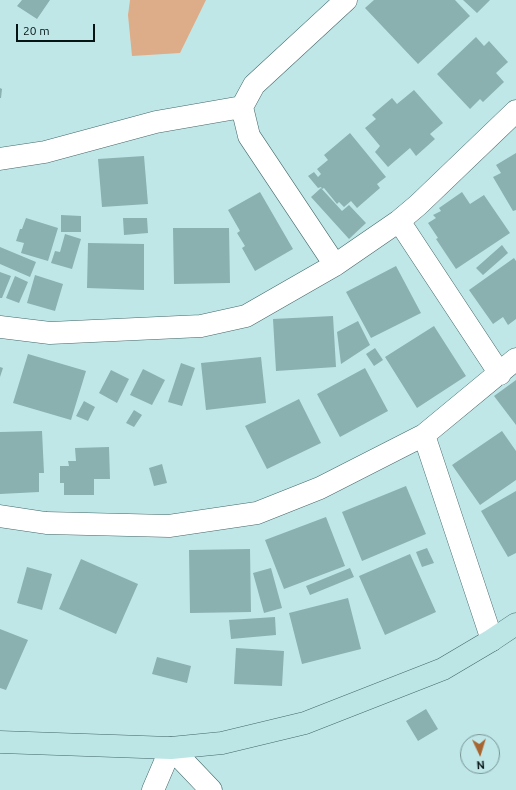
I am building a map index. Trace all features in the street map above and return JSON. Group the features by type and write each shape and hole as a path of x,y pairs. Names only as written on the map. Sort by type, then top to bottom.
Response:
{"main road":[{"path":"0,742 171,748 222,743 305,723 443,669 516,624"}],"street":[{"path":"335,265 249,136 242,107 254,85 346,0"},
{"path":"0,159 45,152 156,122 242,107"},
{"path":"0,327 50,333 201,326 246,316 335,265 399,221 418,205 516,111"},
{"path":"399,221 500,374"},
{"path":"0,516 46,523 169,526 257,513 320,488 424,435 516,360"},
{"path":"424,435 492,640"},
{"path":"153,790 171,748 211,790"}],"shaded area":[{"path":"130,0 206,0 180,53 132,56 128,15"}],"building":[{"path":"22,0 50,0 37,19 17,6"},
{"path":"374,0 455,0 470,16 418,64 365,8"},
{"path":"463,0 490,0 477,13"},
{"path":"476,37 484,46 489,41 508,62 496,73 504,82 483,102 480,99 470,109 437,74"},
{"path":"0,88 2,89 1,98 0,98"},
{"path":"414,90 443,123 430,134 435,139 416,156 410,148 388,167 375,152 380,146 365,128 376,119 372,115 392,98 397,104"},
{"path":"350,133 386,177 377,184 380,188 357,208 351,201 344,207 339,202 337,204 324,188 318,188 308,176 314,172 318,177 321,174 317,169 328,160 324,155"},
{"path":"516,153 516,210 513,211 493,177 501,173 496,165"},
{"path":"144,156 148,204 102,207 98,159"},
{"path":"321,188 342,211 349,205 366,223 349,239 311,197"},
{"path":"260,192 293,249 255,271 242,248 245,246 237,233 240,231 228,210"},
{"path":"462,192 470,204 484,195 510,233 456,269 436,239 438,238 428,223 436,218 433,215 441,211 439,208"},
{"path":"61,215 81,216 81,232 61,232"},
{"path":"26,218 58,228 48,261 21,253 24,243 16,241"},
{"path":"123,218 147,218 148,233 124,235"},
{"path":"173,228 229,228 230,283 174,284"},
{"path":"65,234 81,239 72,269 51,263 55,251 60,252"},
{"path":"88,243 144,244 144,290 87,288"},
{"path":"502,245 508,253 483,275 476,268"},
{"path":"0,247 36,262 30,277 0,264"},
{"path":"514,258 516,261 516,319 508,325 503,317 493,324 469,290"},
{"path":"396,266 421,313 371,338 346,292"},
{"path":"0,272 11,276 2,298 0,298"},
{"path":"35,275 63,284 55,311 27,303"},
{"path":"15,276 28,282 19,303 6,298"},
{"path":"333,316 336,367 276,371 273,319"},
{"path":"358,321 370,345 341,364 337,332"},
{"path":"434,326 466,376 417,408 385,357"},
{"path":"375,348 383,360 374,366 366,354"},
{"path":"28,354 86,371 71,420 13,403"},
{"path":"261,357 266,403 206,410 201,363"},
{"path":"181,363 195,368 182,406 168,402"},
{"path":"0,367 3,368 0,377"},
{"path":"365,368 388,411 340,437 317,394"},
{"path":"143,369 165,380 152,405 130,395"},
{"path":"111,370 129,379 117,403 99,393"},
{"path":"516,380 516,425 494,396"},
{"path":"299,399 321,443 267,469 245,426"},
{"path":"84,401 95,407 88,421 76,416"},
{"path":"134,410 142,415 134,427 126,423"},
{"path":"42,431 44,473 39,473 39,492 0,494 0,432"},
{"path":"502,431 516,451 516,480 480,505 452,465"},
{"path":"109,447 110,479 94,479 94,495 64,495 64,483 60,483 60,466 69,466 68,461 76,461 75,448"},
{"path":"162,464 167,483 154,486 149,468"},
{"path":"406,486 426,534 362,561 342,512"},
{"path":"516,491 516,553 508,557 481,511"},
{"path":"326,517 345,566 284,589 265,540"},
{"path":"427,548 434,563 422,567 416,552"},
{"path":"250,549 251,612 190,613 189,550"},
{"path":"410,554 436,612 385,635 359,576"},
{"path":"81,559 138,584 116,634 59,609"},
{"path":"27,567 52,574 42,610 17,603"},
{"path":"271,568 282,608 264,613 253,573"},
{"path":"350,568 354,577 310,595 306,586"},
{"path":"348,598 361,649 302,664 289,613"},
{"path":"275,617 276,635 231,639 229,620"},
{"path":"0,629 28,640 6,690 0,688"},
{"path":"236,648 284,651 282,686 234,684"},
{"path":"157,657 191,666 187,683 152,674"},
{"path":"426,709 438,729 418,741 406,721"}]}
